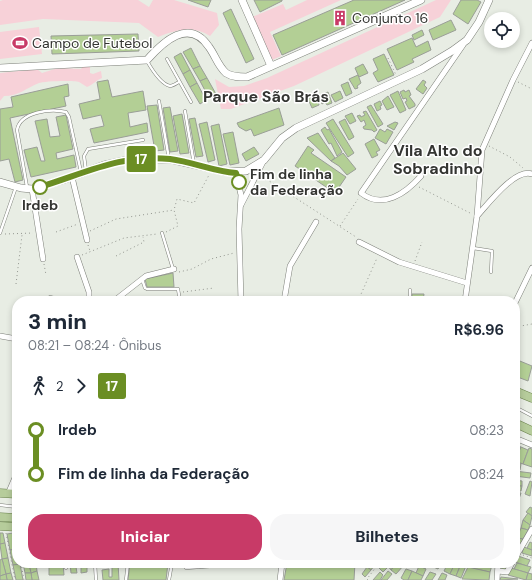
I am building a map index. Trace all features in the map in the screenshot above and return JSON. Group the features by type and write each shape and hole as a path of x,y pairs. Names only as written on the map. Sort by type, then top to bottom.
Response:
{"main road":[{"path":"520,393 532,398"},
{"path":"520,425 532,431"},
{"path":"0,517 12,518"}],"street":[{"path":"242,0 271,66"},
{"path":"0,68 147,60 165,41 173,36 187,34 203,40 210,48 222,70 232,76 246,76 421,0"},
{"path":"421,176 396,197 384,200 372,199 361,193 479,22 489,0"},
{"path":"240,205 264,160 282,138 296,128 399,81 446,55 467,40"},
{"path":"466,296 477,216 481,157 484,143 532,43"},
{"path":"0,182 16,187 30,189 127,160 169,159 236,173 252,169 264,160"},
{"path":"236,173 240,190 241,296"},
{"path":"477,216 513,179 522,173 530,173"},
{"path":"72,177 86,240"},
{"path":"30,189 43,259"},
{"path":"285,296 290,266 316,222"},
{"path":"359,242 379,254 413,267 467,283"},
{"path":"77,257 89,296"},
{"path":"518,296 532,268"},
{"path":"120,296 142,278 174,269"},
{"path":"0,336 12,338"},
{"path":"520,440 532,445"},
{"path":"4,494 12,481"},
{"path":"520,549 532,529"},
{"path":"280,580 281,568"},
{"path":"497,580 498,571 507,572 509,568"}],"lane":[{"path":"167,59 191,102"},
{"path":"147,60 153,71 166,84 173,85 179,82"},
{"path":"159,101 169,159"},
{"path":"30,189 17,130 18,124 32,114 60,110 66,112 69,117 84,172"},
{"path":"185,111 194,165"},
{"path":"84,172 84,156 88,149 143,140"},
{"path":"0,234 16,187"},
{"path":"162,233 174,269"},
{"path":"472,248 492,251 491,272"},
{"path":"142,278 144,288 178,289 179,296"},
{"path":"410,290 410,296"},
{"path":"520,410 532,416"},
{"path":"0,505 12,506"},
{"path":"95,568 96,580"},
{"path":"126,580 127,568"},
{"path":"169,580 171,568"}],"path":[{"path":"388,58 399,81"},
{"path":"513,80 532,89"},
{"path":"484,143 510,157 530,173"},
{"path":"77,257 124,238 136,235 143,236 162,233 178,226 174,210 177,200 194,203 211,169"},
{"path":"257,173 357,238 359,242"},
{"path":"413,184 477,216"},
{"path":"340,227 361,193"},
{"path":"85,233 116,219 174,210"},
{"path":"56,232 83,223"},
{"path":"0,234 38,233"},
{"path":"16,284 22,234"},
{"path":"116,256 144,242 143,236"},
{"path":"86,240 90,252"},
{"path":"413,267 422,242"},
{"path":"174,269 177,272 184,271 211,259 240,252"},
{"path":"360,296 379,254"},
{"path":"43,259 46,275"},
{"path":"179,293 214,288"},
{"path":"520,327 532,324"},
{"path":"3,528 12,567"},
{"path":"520,556 532,558"},
{"path":"12,568 15,580"},
{"path":"22,568 24,580"},
{"path":"368,580 367,579 375,568"}],"shaded area":[{"path":"138,0 149,7 153,0 174,0 217,13 219,25 210,36 197,31 184,30 171,32 158,37 139,23 43,19 0,25 0,1"},
{"path":"307,0 341,0 270,32 281,56 272,60 252,17 283,4 286,10"},
{"path":"436,0 451,0 440,17 294,86 231,109 221,109 215,79 229,87 244,86 267,78"},
{"name":"Campo de Futebol","path":"39,27 42,54 0,59 0,32"},
{"path":"83,66 90,66 90,73 93,74 101,71 102,78 87,87 76,81 42,82 18,93 4,96 0,101 0,73 37,69 42,73 58,68 81,69"}],"building":[{"path":"188,0 211,0 208,7"},
{"path":"254,0 282,0 282,1 260,12"},
{"name":"Conjunto 16","path":"354,0 405,0 282,55 273,35"},
{"path":"461,0 477,0 481,2 468,24 453,14"},
{"path":"231,9 254,59 246,63 223,13"},
{"path":"451,20 456,30 433,40 429,30"},
{"path":"422,30 424,35 414,40 412,35"},
{"path":"138,34 139,51 52,54 51,36"},
{"path":"412,38 416,47 428,41 431,50 412,59 414,62 397,70 387,49"},
{"path":"191,48 200,66 193,69 183,52"},
{"path":"181,53 190,70 183,74 174,57"},
{"path":"384,54 394,75 378,82 373,73 378,70 373,59"},
{"path":"363,64 368,73 359,77 355,68"},
{"path":"200,66 207,78 200,81 193,69"},
{"path":"190,70 197,83 190,87 183,74"},
{"path":"358,75 361,83 357,86 358,88 355,89 349,79"},
{"path":"207,78 216,94 209,98 200,81"},
{"path":"108,80 112,97 143,91 146,110 128,113 130,127 147,123 148,132 94,143 90,129 104,126 101,115 83,119 79,104 100,99 97,82"},
{"path":"423,80 426,82 424,85 427,88 423,94 416,89"},
{"path":"348,82 352,93 346,96 341,85"},
{"path":"197,83 206,100 200,104 190,87"},
{"path":"68,84 69,96 64,97 66,106 10,118 23,180 15,182 9,159 0,161 0,109 13,107 11,97"},
{"path":"404,90 405,92 409,90 411,95 409,96 415,104 415,106 409,109 405,102 407,101 406,98 403,99 400,92"},
{"path":"340,91 343,98 335,102 331,95"},
{"path":"398,91 406,110 400,113 390,95"},
{"path":"328,92 332,103 327,105 325,102 322,104 319,96"},
{"path":"317,95 319,105 312,108 308,99"},
{"path":"388,96 394,107 387,110 382,101"},
{"path":"380,101 382,105 380,106 381,109 377,111 374,104"},
{"path":"157,105 164,150 155,151 147,106"},
{"path":"371,105 383,124 378,127 367,107"},
{"path":"170,107 178,151 170,152 163,108"},
{"path":"279,108 284,125 254,136 251,129 246,131 239,127 237,123"},
{"path":"366,111 377,130 374,132 372,130 364,129 363,127 366,125 364,120 361,122 357,116 360,115 361,117 365,115 363,112"},
{"path":"352,113 356,121 350,124 345,116"},
{"path":"182,114 189,153 180,154 173,116"},
{"path":"66,115 73,149 56,153 57,159 74,155 76,167 31,177 24,150 37,147 41,161 45,161 35,121 47,119 50,137 60,136 56,117"},
{"path":"195,118 203,156 196,157 189,119"},
{"path":"333,119 354,153 348,157 326,123"},
{"path":"345,119 354,137 349,140 339,122"},
{"path":"207,122 215,160 208,162 199,124"},
{"path":"395,122 398,123 394,130 387,126"},
{"path":"219,124 227,164 219,166 211,126"},
{"path":"325,127 327,130 329,129 342,152 337,156 331,143 329,144 321,130"},
{"path":"380,129 385,132 387,129 393,132 386,144 375,138"},
{"path":"233,132 239,163 230,165 223,134"},
{"path":"318,133 335,158 331,161 307,138"},
{"path":"374,139 380,150 376,152 378,155 372,158 365,144"},
{"path":"308,146 314,150 311,153 346,177 335,193 295,166"},
{"path":"254,147 259,154 246,161 242,154"},
{"path":"343,153 356,169 347,175 339,166 331,161"},
{"path":"173,273 174,287 147,287 145,279"},
{"path":"412,294 424,294 424,296 412,296"},
{"path":"520,361 532,366 528,381 520,378"},
{"path":"521,447 528,450 523,464 520,463"},
{"path":"529,448 532,449 532,467 523,464"},
{"path":"520,472 531,473 530,478 520,477"},
{"path":"520,481 522,481 522,486 520,486"},
{"path":"530,481 532,482 530,496 525,494"},
{"path":"530,507 532,508 532,516 526,512"},
{"path":"528,513 532,516 530,525 523,520"},
{"path":"523,520 530,525 528,530 521,528"},
{"path":"521,528 528,530 523,539 520,538"},
{"path":"0,533 3,533 5,543 0,544"},
{"path":"12,533 12,550 10,550 7,534"},
{"path":"530,542 532,543 532,550 527,548"},
{"path":"5,543 8,558 2,559 0,544"},
{"path":"524,547 532,550 532,556 522,553"},
{"path":"10,550 12,550 12,560"},
{"path":"520,557 530,560 527,566 520,564"},
{"path":"8,558 11,573 6,574 2,559"},
{"path":"2,559 6,574 0,576 0,560"},
{"path":"520,564 531,567 528,573 514,569 520,568"},
{"path":"14,568 21,568 23,580 16,580"},
{"path":"24,568 30,568 31,573 25,573"},
{"path":"30,568 37,568 37,571 31,573"},
{"path":"49,568 63,568 64,575 49,575"},
{"path":"70,568 76,568 77,573 71,573"},
{"path":"81,568 87,568 87,572 81,573"},
{"path":"112,568 118,568 119,580 103,580 102,570 109,569 109,577 112,577"},
{"path":"129,568 167,568 166,580 128,580"},
{"path":"286,568 355,568 354,580 284,580"},
{"path":"366,568 371,570 365,577 362,574"},
{"path":"379,568 387,568 383,572"},
{"path":"393,568 401,568 396,574 391,570"},
{"path":"418,568 426,569 423,576 416,573"},
{"path":"446,568 453,568 450,574 444,571"},
{"path":"453,568 459,568 456,576 450,574"},
{"path":"459,568 465,568 461,578 456,576"},
{"path":"468,568 490,572 489,580 462,579"},
{"path":"471,568 491,568 490,572"},
{"path":"499,568 506,568 506,570 499,570"},
{"path":"511,568 528,573 526,580 508,575"},
{"path":"406,569 412,571 408,580 404,580 401,578"},
{"path":"37,571 39,580 32,580 31,573"},
{"path":"388,571 392,574 387,580 381,580"},
{"path":"412,571 423,576 421,580 408,580"},
{"path":"380,572 383,575 380,580 373,580"},
{"path":"430,572 436,574 432,580 425,580"},
{"path":"11,573 13,580 7,580 6,574"},
{"path":"25,573 31,573 32,580 26,580"},
{"path":"442,573 447,575 445,580 438,580"},
{"path":"528,573 532,574 532,580 526,580"},
{"path":"6,574 7,580 0,580 0,576"},
{"path":"501,577 518,579 500,580"}],"bus line":[{"name":"17","path":"40,187 114,162 153,159 178,160 194,165 236,173 239,182"}],"place":[{"name":"Conjunto 16","path":"340,18"},
{"name":"Campo de Futebol","path":"20,43"},
{"name":"Fim de linha da Federação","path":"239,182"},
{"name":"Irdeb","path":"40,187"}],"district":[{"name":"Parque São Brás","path":"266,96"},
{"name":"Vila Alto do Sobradinho","path":"438,159"}]}
